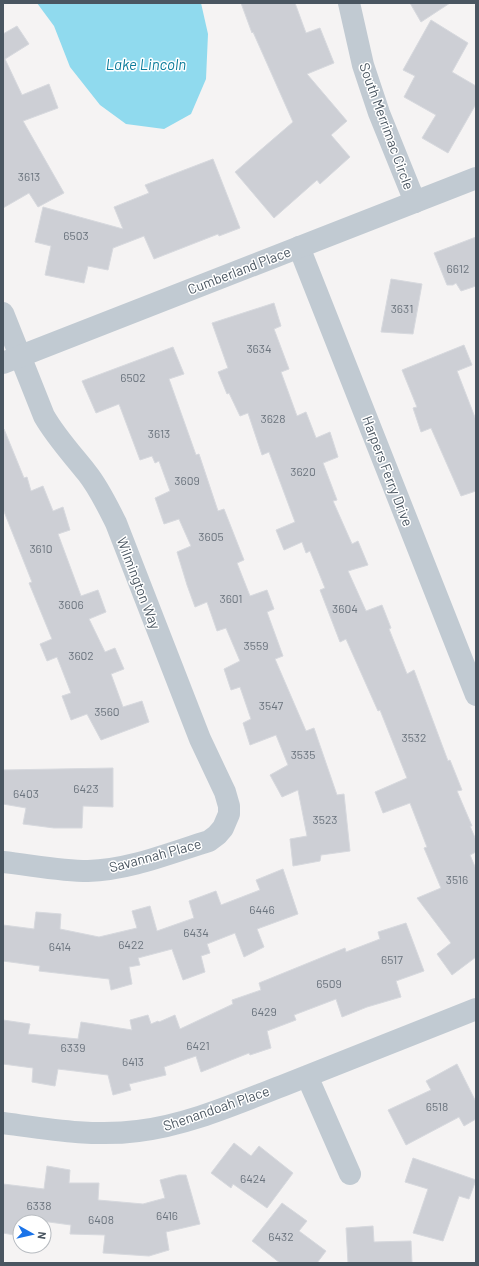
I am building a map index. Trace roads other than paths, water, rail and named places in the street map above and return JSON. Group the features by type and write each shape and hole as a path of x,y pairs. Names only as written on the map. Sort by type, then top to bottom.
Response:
{"street":[{"name":"South Merrimac Circle","path":"349,3 363,65 379,113 415,202"},
{"name":"Cumberland Place","path":"12,360 476,178"},
{"name":"Harpers Ferry Drive","path":"300,247 476,695"},
{"name":"Wilmington Way","path":"3,313 12,360 50,426 87,473 105,500 116,523 200,739 225,792 229,806 229,814 226,822"},
{"name":"Savannah Place","path":"3,862 88,871 118,868 209,841 224,828 226,822"},
{"name":"Shenandoah Place","path":"3,1123 59,1131 91,1133 137,1132 163,1127 190,1120 476,1009"},
{"path":"306,1076 350,1174"}],"water":[{"name":"Lake Lincoln","path":"37,3 201,3 208,34 206,79 191,114 164,129 126,124 100,105 70,67 54,26"}]}
